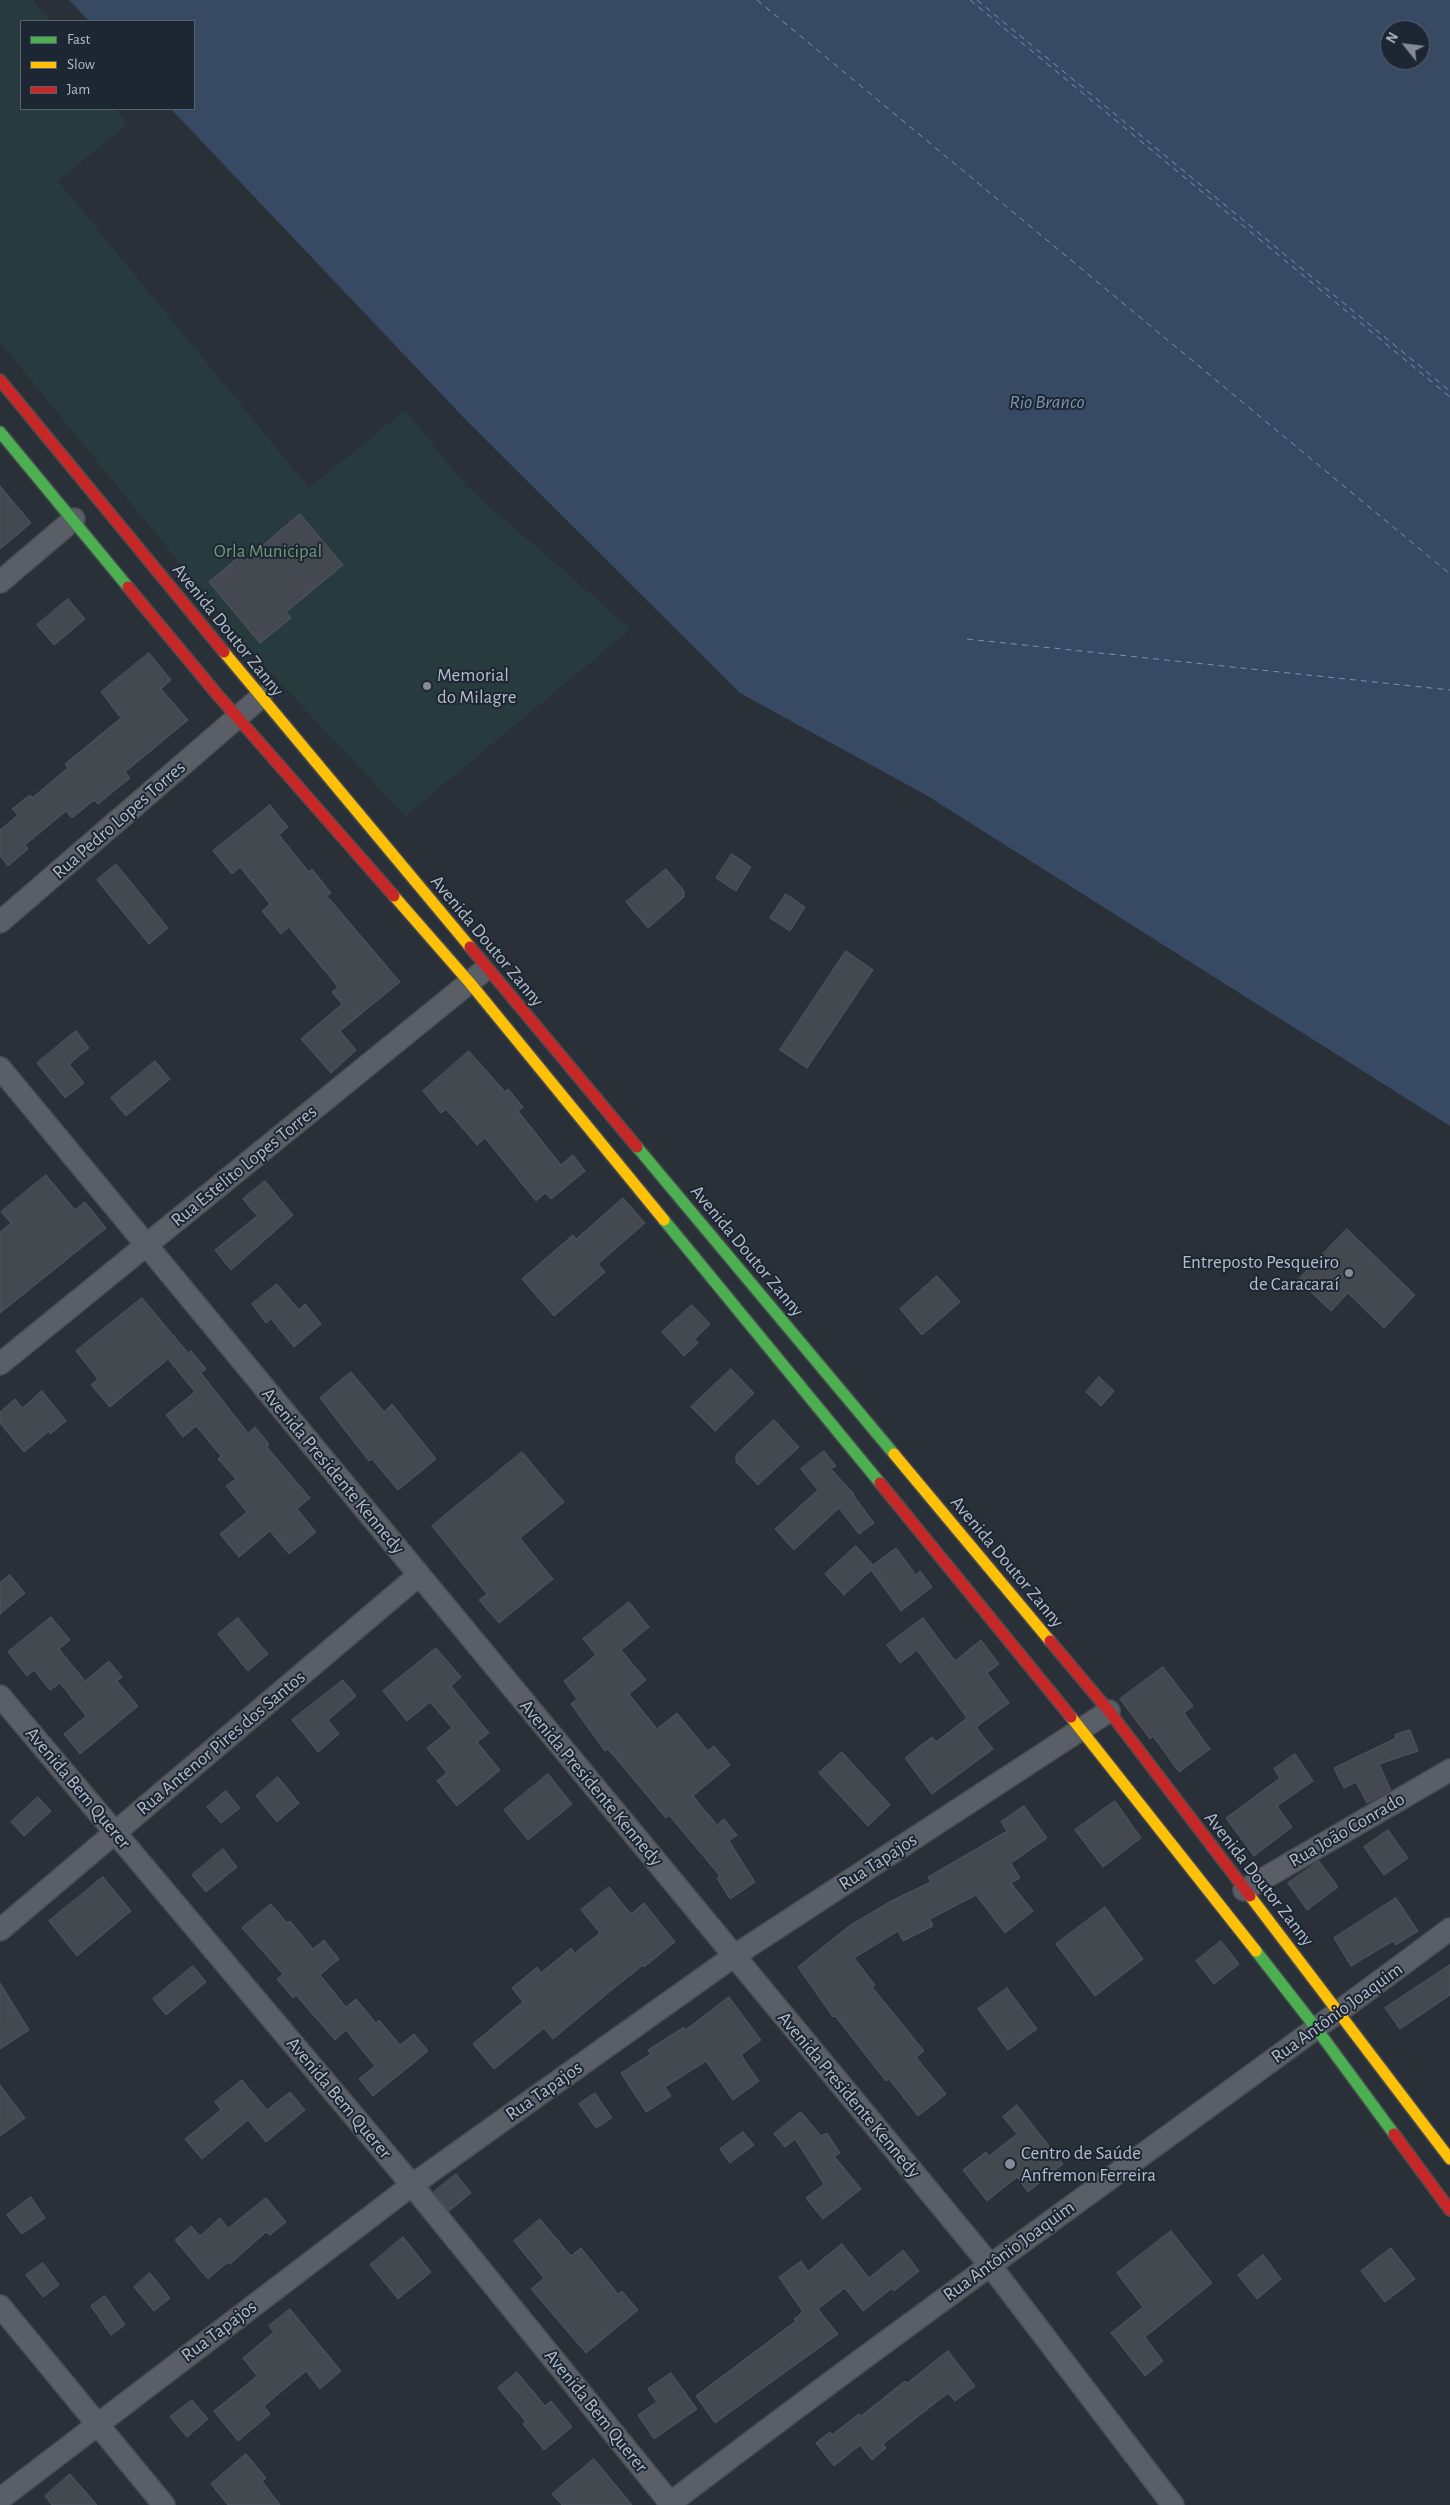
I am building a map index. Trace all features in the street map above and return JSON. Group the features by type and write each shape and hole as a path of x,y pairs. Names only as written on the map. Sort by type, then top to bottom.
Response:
{"street":[{"name":"Avenida Doutor Zanny","path":"0,380 261,697 1109,1711 1244,1890 1340,2012 1450,2159"},
{"path":"0,432 237,718 470,983 1081,1729 1316,2028 1450,2210"},
{"path":"0,582 74,520"},
{"name":"Rua Pedro Lopes Torres","path":"0,922 261,697"},
{"name":"Rua Estelito Lopes Torres","path":"0,1364 488,968"},
{"name":"Avenida Presidente Kennedy","path":"0,1068 990,2265 1174,2505"},
{"name":"Rua Antenor Pires dos Santos","path":"0,1930 419,1575"},
{"name":"Avenida Bem Querer","path":"0,1696 412,2185 670,2504"},
{"name":"Rua Tapajos","path":"0,2499 97,2423 412,2185 734,1956 1109,1711"},
{"name":"Rua João Conrado","path":"1244,1890 1450,1770"},
{"name":"Rua Antônio Joaquim","path":"670,2504 990,2265 1340,2012 1450,1929"},
{"path":"0,2306 164,2505"}],"green space":[{"name":"Orla Municipal","path":"0,0 33,0 49,20 20,20 20,110 117,110 127,124 58,181 309,488 405,410 466,486 631,629 405,816 257,658 0,342"}],"water":[{"name":"Rio Branco","path":"69,0 1450,0 1450,1126 926,795 740,693 465,419 172,110 195,110 195,20 88,20"}],"building":[{"path":"0,486 31,523 0,549"},
{"path":"300,514 343,565 286,612 291,618 260,643 209,582 240,556 244,561"},
{"path":"68,599 85,619 54,645 37,625"},
{"path":"149,653 171,680 161,689 188,720 125,772 130,778 98,804 94,800 72,818 66,811 25,845 28,849 8,866 0,856 0,830 18,815 12,809 30,795 32,798 68,768 65,764 121,718 101,692"},
{"path":"270,805 288,827 279,835 309,872 312,869 331,893 327,896 400,982 340,1031 356,1050 331,1073 301,1039 342,1004 332,992 338,987 289,927 281,934 262,911 270,904 240,867 232,874 213,851"},
{"path":"732,854 751,867 736,891 716,878"},
{"path":"116,864 168,928 149,944 97,880"},
{"path":"666,869 684,891 684,897 648,928 626,902"},
{"path":"786,894 805,907 790,931 770,918"},
{"path":"846,951 873,970 807,1068 780,1050"},
{"path":"76,1031 89,1048 69,1064 84,1083 65,1098 37,1063"},
{"path":"469,1051 505,1092 508,1089 523,1107 518,1111 561,1165 573,1155 585,1171 551,1199 545,1193 536,1201 485,1138 477,1145 446,1109 441,1113 423,1091"},
{"path":"155,1061 170,1079 126,1116 111,1098"},
{"path":"46,1175 75,1210 85,1202 106,1228 0,1313 0,1232 11,1223 1,1212"},
{"path":"265,1181 293,1215 231,1270 215,1250 257,1216 243,1199"},
{"path":"623,1198 645,1223 598,1264 605,1272 554,1316 522,1279 573,1235 576,1239"},
{"name":"Entreposto Pesqueiro de Caracaraí","path":"1347,1229 1415,1295 1384,1328 1348,1293 1331,1311 1298,1280"},
{"path":"937,1276 960,1302 922,1335 900,1309"},
{"path":"277,1284 299,1310 305,1304 321,1324 294,1347 271,1319 266,1323 252,1304"},
{"path":"142,1298 188,1353 191,1351 206,1369 201,1373 248,1433 255,1427 269,1444 267,1447 310,1498 297,1509 316,1532 289,1554 270,1531 239,1557 220,1534 247,1512 226,1486 236,1479 218,1459 221,1456 196,1426 183,1437 166,1415 195,1392 168,1359 110,1407 91,1385 98,1379 76,1351"},
{"path":"692,1305 710,1324 695,1339 698,1343 684,1356 662,1332"},
{"path":"731,1369 754,1393 715,1431 691,1407"},
{"path":"351,1372 384,1412 392,1404 436,1459 398,1490 372,1459 369,1461 320,1398"},
{"path":"1099,1377 1114,1391 1101,1406 1086,1392"},
{"path":"42,1391 66,1421 50,1434 49,1431 24,1452 0,1423 0,1412 15,1399 22,1408"},
{"path":"774,1420 799,1447 758,1485 736,1462 736,1455"},
{"path":"824,1451 836,1466 831,1469 854,1494 874,1523 859,1534 839,1508 794,1550 775,1529 818,1490 801,1469"},
{"path":"522,1452 564,1502 520,1538 553,1579 499,1623 479,1600 487,1594 432,1526"},
{"path":"856,1546 873,1565 896,1548 916,1575 920,1571 932,1587 901,1611 871,1570 844,1595 825,1574"},
{"path":"10,1575 25,1593 0,1614 0,1583"},
{"path":"629,1602 649,1627 621,1650 646,1680 629,1694 657,1729 677,1713 708,1751 714,1746 730,1765 693,1796 717,1825 724,1819 737,1835 729,1841 755,1882 730,1899 717,1878 720,1876 669,1815 666,1818 608,1749 605,1751 571,1704 577,1699 564,1681 596,1655 583,1639"},
{"path":"51,1617 70,1640 59,1649 85,1681 109,1661 122,1677 117,1681 138,1706 80,1754 64,1734 86,1716 60,1683 50,1690 34,1670 27,1676 8,1652"},
{"path":"238,1618 268,1654 248,1671 218,1634"},
{"path":"923,1618 955,1661 981,1640 999,1664 987,1673 1009,1703 976,1727 993,1749 932,1794 905,1758 932,1737 936,1742 967,1718 917,1650 900,1663 887,1645"},
{"path":"436,1648 461,1677 451,1686 489,1733 477,1742 500,1770 457,1806 437,1781 447,1773 427,1748 452,1728 430,1702 407,1721 383,1691"},
{"path":"1163,1667 1193,1706 1184,1713 1210,1749 1179,1772 1153,1736 1150,1739 1120,1699"},
{"path":"343,1680 356,1696 328,1720 339,1734 318,1752 292,1720"},
{"path":"1410,1730 1418,1751 1379,1764 1391,1790 1367,1803 1356,1782 1344,1788 1334,1768 1396,1738 1395,1735"},
{"path":"842,1752 890,1805 868,1826 819,1773"},
{"path":"1295,1754 1313,1781 1277,1806 1292,1827 1254,1856 1226,1818 1280,1778 1274,1769"},
{"path":"548,1774 572,1804 528,1840 504,1810"},
{"path":"278,1777 299,1803 277,1822 256,1796"},
{"path":"226,1791 240,1808 221,1823 207,1807"},
{"path":"38,1797 51,1811 24,1836 11,1822"},
{"path":"1115,1801 1141,1838 1103,1867 1075,1830"},
{"path":"1024,1806 1047,1838 1011,1863 1020,1878 1011,1883 1033,1911 1005,1933 976,1895 930,1919 933,1926 903,1941 898,1931 854,1958 875,1985 872,1987 924,2051 916,2057 946,2094 918,2116 889,2079 886,2081 835,2016 833,2017 798,1967 849,1926 891,1901 931,1882 928,1877 1007,1831 1001,1822"},
{"path":"1388,1830 1408,1858 1384,1875 1364,1847"},
{"path":"223,1849 237,1867 206,1892 192,1875"},
{"path":"1319,1861 1338,1887 1307,1910 1288,1883"},
{"path":"103,1877 131,1911 77,1956 49,1921"},
{"path":"609,1887 631,1914 644,1903 675,1942 609,1992 553,2039 544,2028 494,2069 473,2044 523,2002 512,1988 537,1967 541,1973 571,1948 575,1953 600,1933 581,1910"},
{"path":"1396,1898 1418,1931 1396,1945 1393,1941 1351,1966 1334,1938"},
{"path":"271,1904 287,1923 290,1921 313,1949 324,1940 339,1959 320,1975 346,2007 356,1999 376,2023 379,2020 400,2045 414,2034 428,2051 373,2096 359,2079 375,2066 346,2030 335,2040 296,1995 293,1998 277,1979 283,1974 242,1928"},
{"path":"1105,1907 1143,1959 1095,1996 1056,1944"},
{"path":"1221,1941 1239,1964 1214,1984 1196,1961"},
{"path":"1450,1965 1450,1995 1400,2029 1385,2008"},
{"path":"193,1966 206,1982 166,2015 153,1999"},
{"path":"0,1983 29,2030 0,2049"},
{"path":"1007,1988 1037,2029 1008,2050 978,2009"},
{"path":"729,1997 761,2040 741,2055 759,2081 733,2100 706,2061 665,2087 671,2096 646,2112 621,2073 651,2054 648,2050 684,2027 685,2030"},
{"path":"242,2080 267,2110 290,2092 305,2110 266,2142 248,2120 202,2159 185,2139 221,2110 215,2102"},
{"path":"0,2085 25,2118 0,2136"},
{"path":"595,2093 612,2118 596,2128 579,2104"},
{"path":"1017,2105 1063,2164 1028,2192 1017,2177 987,2201 963,2170 986,2152 989,2156 1017,2134 1003,2117"},
{"path":"801,2112 821,2136 827,2133 840,2153 834,2156 861,2189 823,2219 806,2198 824,2184 795,2139 785,2147 774,2134"},
{"path":"743,2132 754,2145 730,2163 720,2149"},
{"path":"456,2174 471,2193 449,2211 434,2192"},
{"path":"31,2197 45,2218 22,2234 7,2215"},
{"path":"266,2198 286,2222 270,2235 266,2232 230,2264 228,2262 208,2279 175,2240 191,2226 200,2236 220,2218 228,2228"},
{"path":"540,2219 571,2256 581,2248 618,2294 622,2291 638,2310 586,2353 531,2289 544,2278 514,2241"},
{"path":"1171,2231 1212,2283 1145,2337 1163,2361 1145,2376 1111,2333 1143,2307 1117,2273"},
{"path":"403,2237 431,2272 398,2299 370,2265"},
{"path":"842,2244 869,2278 903,2250 919,2271 894,2291 892,2288 863,2311 845,2288 818,2309 838,2334 715,2423 696,2396 796,2321 794,2319 803,2312 779,2277 801,2261 808,2271"},
{"path":"1391,2248 1415,2279 1385,2302 1361,2271"},
{"path":"1263,2255 1281,2279 1257,2299 1238,2275"},
{"path":"43,2263 59,2285 43,2297 26,2275"},
{"path":"150,2273 170,2298 154,2311 134,2287"},
{"path":"105,2296 125,2325 111,2335 91,2306"},
{"path":"290,2309 341,2371 320,2389 306,2371 264,2406 270,2414 238,2441 214,2411 257,2376 243,2358 274,2332 269,2326"},
{"path":"948,2351 975,2386 955,2401 948,2393 883,2444 886,2448 872,2460 860,2445 834,2466 816,2443 830,2432 832,2435 859,2414 861,2416 905,2381 907,2383"},
{"path":"517,2372 545,2406 551,2401 572,2427 544,2450 523,2424 526,2422 498,2388"},
{"path":"671,2373 697,2409 654,2439 638,2415 657,2402 648,2389"},
{"path":"192,2400 208,2419 187,2437 170,2417"},
{"path":"246,2454 266,2478 262,2481 280,2505 228,2505 211,2484"},
{"path":"594,2459 632,2505 562,2505 552,2494"},
{"path":"70,2474 97,2505 52,2505 45,2496"}],"ferry route":[{"path":"757,0 1450,574"},
{"path":"970,0 1450,397"},
{"path":"977,0 1450,391"},
{"path":"967,639 1450,690"}],"traffic: fast":[{"path":"0,432 128,587"},
{"path":"637,1147 894,1454"},
{"path":"664,1220 880,1483"},
{"path":"1256,1951 1316,2028 1394,2134"}],"traffic: slow":[{"path":"224,652 470,947"},
{"path":"394,896 470,983 664,1220"},
{"path":"894,1454 1050,1641"},
{"path":"1071,1717 1256,1951"},
{"path":"1250,1896 1450,2159"}],"traffic: jam":[{"path":"0,380 224,652"},
{"path":"128,587 216,693 394,896"},
{"path":"470,947 637,1147"},
{"path":"880,1483 1071,1717"},
{"path":"1050,1641 1109,1711 1250,1896"},
{"path":"1394,2134 1450,2210"}],"place":[{"name":"Memorial do Milagre","path":"427,686"},
{"name":"Entreposto Pesqueiro de Caracaraí","path":"1349,1273"},
{"name":"Centro de Saúde Anfremon Ferreira","path":"1010,2164"}]}
